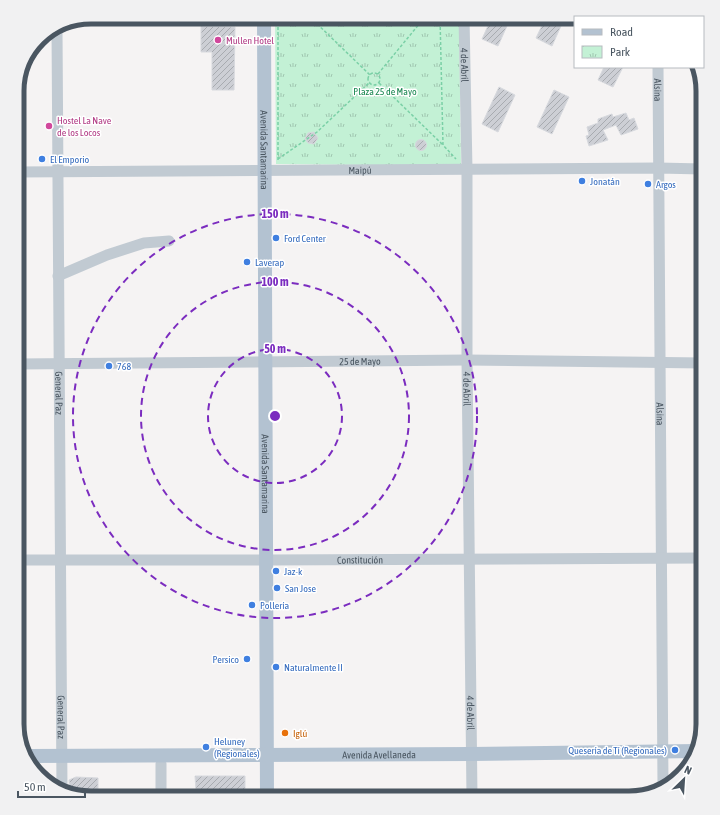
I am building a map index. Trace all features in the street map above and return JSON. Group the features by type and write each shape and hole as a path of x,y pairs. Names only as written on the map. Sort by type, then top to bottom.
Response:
{"main road":[{"name":"Avenida Santamarina","path":"264,24 267,791"},
{"name":"Avenida Avellaneda","path":"37,764 62,760 662,756 690,752"},
{"name":"Avenida Avellaneda","path":"662,756 684,759"},
{"name":"Avenida Avellaneda","path":"33,757 62,760 160,764 267,759"}],"street":[{"name":"4 de Abril","path":"464,24 467,170 467,360 472,791"},
{"name":"General Paz","path":"57,33 59,560 62,784"},
{"name":"Alsina","path":"658,68 662,782"},
{"name":"Maipú","path":"24,172 696,169"},
{"path":"58,276 107,255 137,245 169,241"},
{"name":"25 de Mayo","path":"24,364 467,360 660,364 696,363"},
{"name":"Constitución","path":"24,560 696,558"},
{"path":"160,764 161,791"}],"path":[{"path":"278,24 278,162"},
{"path":"317,24 370,75"},
{"path":"378,74 419,24"},
{"path":"440,24 443,145"},
{"path":"370,75 373,73 378,74"},
{"path":"378,74 380,79 379,83 456,159 448,159"},
{"path":"370,75 368,79 370,82"},
{"path":"278,159 317,132 370,82"},
{"path":"370,82 373,85 379,83"}],"green space":[{"name":"Plaza 25 de Mayo","path":"275,24 459,24 461,166 276,164"}],"building":[{"path":"489,24 508,24 498,46 482,39"},
{"path":"543,24 562,24 552,46 536,38"},
{"path":"201,26 235,27 234,90 212,90 212,52 201,52"},
{"path":"604,68 622,68 613,87 598,80"},
{"path":"499,87 515,95 498,132 482,124"},
{"path":"554,90 569,97 552,134 537,127"},
{"path":"626,113 629,120 634,118 638,129 621,135 616,125 603,130 608,140 589,146 586,136 589,135 587,127 598,123 598,119 612,114 613,117"},
{"path":"314,132 318,138 314,144 308,143 305,139 308,133"},
{"path":"421,139 425,141 427,145 425,149 421,151 417,149 415,145 417,141"},
{"path":"195,776 245,776 245,790 196,790"},
{"path":"76,777 98,778 98,791 74,789 70,787 69,780"}],"place":[{"name":"Mullen Hotel","path":"218,40"},
{"name":"Hostel La Nave de los Locos","path":"49,126"},
{"name":"El Emporio","path":"42,159"},
{"name":"Jonatán","path":"582,181"},
{"name":"Argos","path":"648,184"},
{"name":"Ford Center","path":"276,238"},
{"name":"Laverap","path":"247,262"},
{"name":"768","path":"109,366"},
{"name":"Jaz-k","path":"276,571"},
{"name":"San Jose","path":"277,588"},
{"name":"Pollería","path":"252,605"},
{"name":"Persico","path":"247,659"},
{"name":"Naturalmente II","path":"276,667"},
{"name":"Iglú","path":"285,733"},
{"name":"Heluney (Regionales)","path":"206,747"},
{"name":"Quesería de Tí (Regionales)","path":"675,750"}]}
